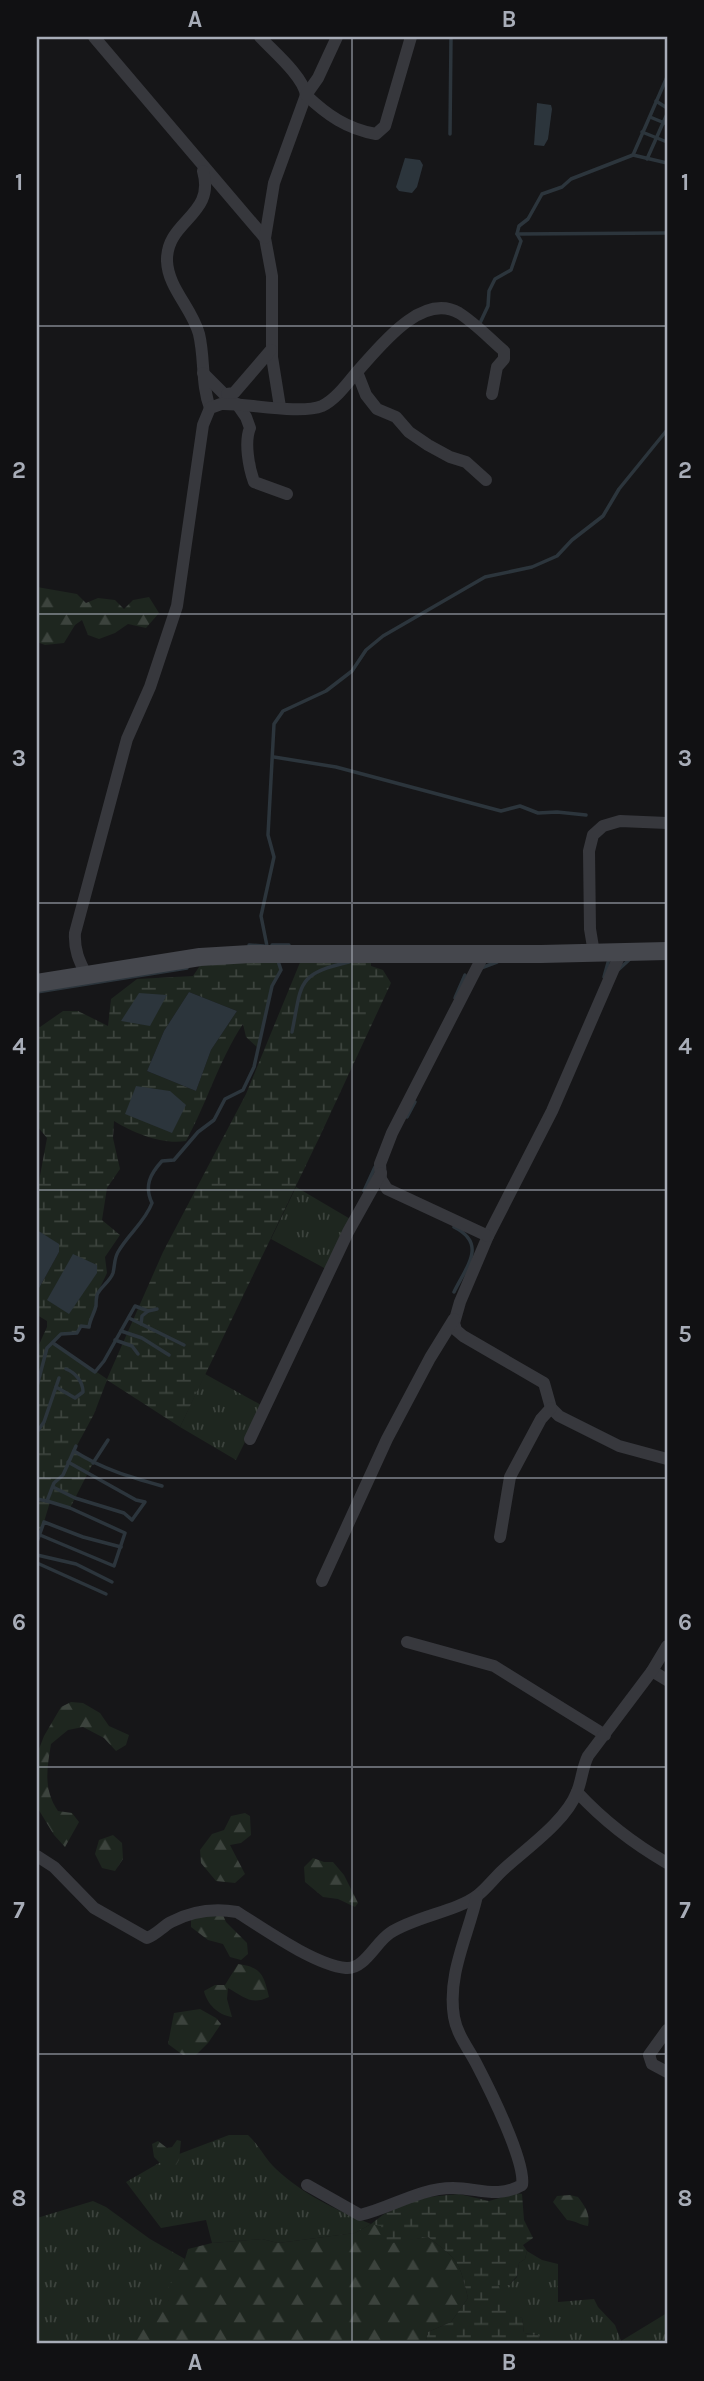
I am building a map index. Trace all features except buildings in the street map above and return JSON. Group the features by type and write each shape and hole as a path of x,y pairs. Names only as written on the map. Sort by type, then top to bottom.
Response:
{"street":[{"path":"94,37 265,239"},
{"path":"260,37 297,77 306,95 325,113 356,131 376,134 386,126 411,37"},
{"path":"280,407 271,350 272,276 265,239 274,183 306,95 318,78 337,37"},
{"path":"202,167 207,185 204,200 179,229 169,249 167,261 172,281 199,333 203,387 210,408"},
{"path":"87,976 78,959 75,933 127,740 150,687 177,607 195,494 199,446 205,416 210,408 235,401 302,409 322,406 338,393 408,320 422,312 443,309 457,312 504,351 504,359 497,367 492,394"},
{"path":"235,401 234,393 271,350"},
{"path":"357,372 366,395 377,409 396,417 409,432 428,445 450,457 466,461 486,480"},
{"path":"203,373 235,401 246,416 250,428 247,434 250,471 254,482 287,494"},
{"path":"594,953 590,929 589,851 593,835 603,826 620,821 667,823"},
{"path":"37,983 175,961 250,954 667,951"},
{"path":"322,1581 387,1439 454,1318 488,1236 552,1111 621,952"},
{"path":"387,1189 381,1179 380,1164 393,1133 484,954"},
{"path":"250,1439 348,1232 382,1173"},
{"path":"371,1191 387,1189 488,1236"},
{"path":"454,1318 456,1330 463,1336 536,1377 546,1388 551,1408 559,1416 619,1446 667,1459"},
{"path":"444,1335 463,1336"},
{"path":"500,1537 510,1477 541,1419 551,1408"},
{"path":"407,1642 494,1666 537,1690 605,1735"},
{"path":"37,1856 54,1867 94,1908 147,1938 168,1924 200,1910 226,1910 237,1912 303,1952 345,1968 358,1966 376,1944 397,1928 477,1896 547,1830 569,1806 577,1791 583,1767 667,1646"},
{"path":"652,1671 667,1680"},
{"path":"577,1791 590,1806 620,1831 667,1863"},
{"path":"307,2185 360,2215 439,2189 454,2188 492,2193 522,2185 522,2175 514,2148 481,2074 456,2028 453,2013 454,1971 477,1896"},
{"path":"667,2030 649,2055 652,2063 667,2072"}],"green space":[{"path":"37,587 77,594 86,603 98,598 115,600 124,609 133,600 149,597 159,613 146,628 128,624 99,639 88,635 82,620 75,625 64,643 45,645 37,642"},
{"path":"371,959 371,966 383,970 391,983 180,1427 107,1380 94,1414 74,1451 93,1463 70,1508 50,1502 37,1545 37,1349 47,1321 37,1315 37,1292 59,1252 59,1245 37,1230 37,1192 47,1138 37,1126 37,1026 40,1027 63,1011 78,1011 108,1026 111,999 137,979 193,976 201,964 278,961 281,970 272,986 258,1048 246,1037 243,1024 227,1052 186,1141 148,1137 114,1121 113,1138 120,1169 107,1188 102,1220 120,1235 105,1257 107,1273 97,1294 89,1327 81,1326 77,1333 61,1334 53,1342 107,1379 163,1252 246,1094 301,960","holes":["189,992 237,1011 211,1050 196,1091 147,1071 164,1031"]},
{"path":"296,1187 352,1220 326,1269 271,1239"},
{"path":"205,1374 263,1406 236,1460 180,1427"},
{"path":"71,1702 83,1703 100,1713 109,1726 129,1735 126,1745 116,1751 104,1738 83,1727 68,1730 51,1744 48,1770 50,1795 58,1811 72,1813 79,1822 65,1847 54,1835 37,1807 37,1754 61,1707"},
{"path":"245,1813 250,1816 251,1835 241,1843 230,1845 245,1874 235,1883 216,1881 201,1863 200,1850 212,1834 224,1830 231,1816"},
{"path":"113,1835 122,1843 123,1859 115,1871 102,1868 95,1854 99,1840"},
{"path":"313,1858 333,1862 344,1875 358,1903 355,1907 338,1899 323,1897 305,1882 304,1867"},
{"path":"223,1915 226,1922 247,1943 248,1954 241,1960 230,1957 223,1944 208,1940 191,1927 191,1917"},
{"path":"238,1964 252,1967 261,1974 269,1997 252,2000 228,1988 227,1999 232,2017 214,2008 204,1991 215,1985 225,1985"},
{"path":"200,2009 221,2024 196,2055 183,2055 168,2044 174,2013"},
{"path":"229,2135 248,2135 272,2165 298,2187 371,2224 355,2233 278,2243 262,2239 212,2243 206,2220 161,2228 126,2182 166,2159"},
{"path":"177,2140 181,2141 179,2160 175,2167 166,2169 154,2157 152,2144 158,2141 167,2148 172,2147"},
{"path":"459,2194 489,2201 522,2194 524,2220 533,2238 523,2245 527,2251 525,2259 519,2263 517,2276 509,2285 498,2285 513,2314 522,2318 524,2333 538,2335 542,2344 425,2344 428,2332 451,2322 468,2298 460,2268 452,2257 428,2237 392,2243 382,2238 381,2226 371,2224 384,2214 418,2198"},
{"path":"557,2196 578,2197 585,2207 589,2218 588,2226 567,2220 553,2202"},
{"path":"93,2201 185,2259 169,2300 135,2344 37,2344 37,2218"},
{"path":"371,2224 381,2225 392,2242 428,2237 452,2257 460,2268 468,2298 451,2322 428,2332 425,2344 114,2344 169,2300 167,2290 188,2249 212,2243 262,2239 278,2243 355,2233"},
{"path":"527,2251 542,2260 558,2264 558,2302 594,2299 615,2325 621,2341 667,2313 667,2344 542,2344 538,2335 524,2333 522,2318 513,2315 497,2285 509,2285 517,2277 519,2263 525,2259"}],"shaded area":[{"path":"537,103 551,105 552,109 548,139 544,146 534,145"},
{"path":"405,158 420,160 423,165 417,187 412,193 399,191 396,187"},
{"path":"189,992 237,1011 211,1050 196,1091 147,1071 164,1031"},
{"path":"139,993 167,995 150,1026 121,1021"},
{"path":"136,1086 170,1091 186,1105 172,1133 125,1114"},
{"path":"37,1230 59,1244 59,1252 37,1292"},
{"path":"73,1254 97,1265 97,1273 69,1314 47,1300"}],"waterway":[{"path":"450,134 451,37"},
{"path":"480,323 495,279 511,270 521,241 517,234 519,226 528,219 542,194 562,187 571,179 633,155 667,77"},
{"path":"656,101 667,108"},
{"path":"647,159 667,114"},
{"path":"650,117 667,124"},
{"path":"642,132 667,142"},
{"path":"633,155 667,163"},
{"path":"517,234 667,233"},
{"path":"267,946 261,916 274,857 268,835 274,724 283,711 326,691 352,671 366,650 383,636 485,577 532,567 557,556 572,540 603,516 619,489 667,430"},
{"path":"274,757 336,767 501,811 520,806 538,813 586,815"},
{"path":"249,945 264,946"},
{"path":"272,945 289,945"},
{"path":"604,977 609,959"},
{"path":"618,970 630,959"},
{"path":"37,1386 47,1348 61,1334 77,1333 81,1326 89,1327 97,1295 112,1276 118,1252 152,1203 148,1186 154,1171 162,1161 174,1160 198,1132 214,1120 225,1099 243,1090 254,1067 272,986 281,970 278,961"},
{"path":"292,1032 304,983 319,971 349,962"},
{"path":"481,968 497,962"},
{"path":"37,992 187,968"},
{"path":"455,998 465,975"},
{"path":"407,1117 415,1102"},
{"path":"364,1191 375,1167"},
{"path":"454,1227 470,1241 472,1248 468,1265 454,1292"},
{"path":"53,1343 95,1372 135,1306 148,1311 157,1309"},
{"path":"141,1324 142,1316 148,1311"},
{"path":"129,1318 184,1345"},
{"path":"121,1331 142,1338 169,1355"},
{"path":"115,1340 132,1346 138,1354"},
{"path":"56,1387 75,1398 83,1392 78,1378 66,1369"},
{"path":"37,1432 44,1422 59,1378"},
{"path":"93,1463 108,1440"},
{"path":"37,1499 47,1501 54,1483 63,1475 76,1446"},
{"path":"74,1451 106,1468 162,1486"},
{"path":"53,1487 75,1498 124,1513 132,1520 145,1502 136,1500 68,1462"},
{"path":"40,1535 114,1566 125,1533 70,1508 47,1501"},
{"path":"37,1542 44,1522 83,1537 121,1547"},
{"path":"37,1555 76,1564 112,1582"},
{"path":"37,1563 106,1594"}]}
